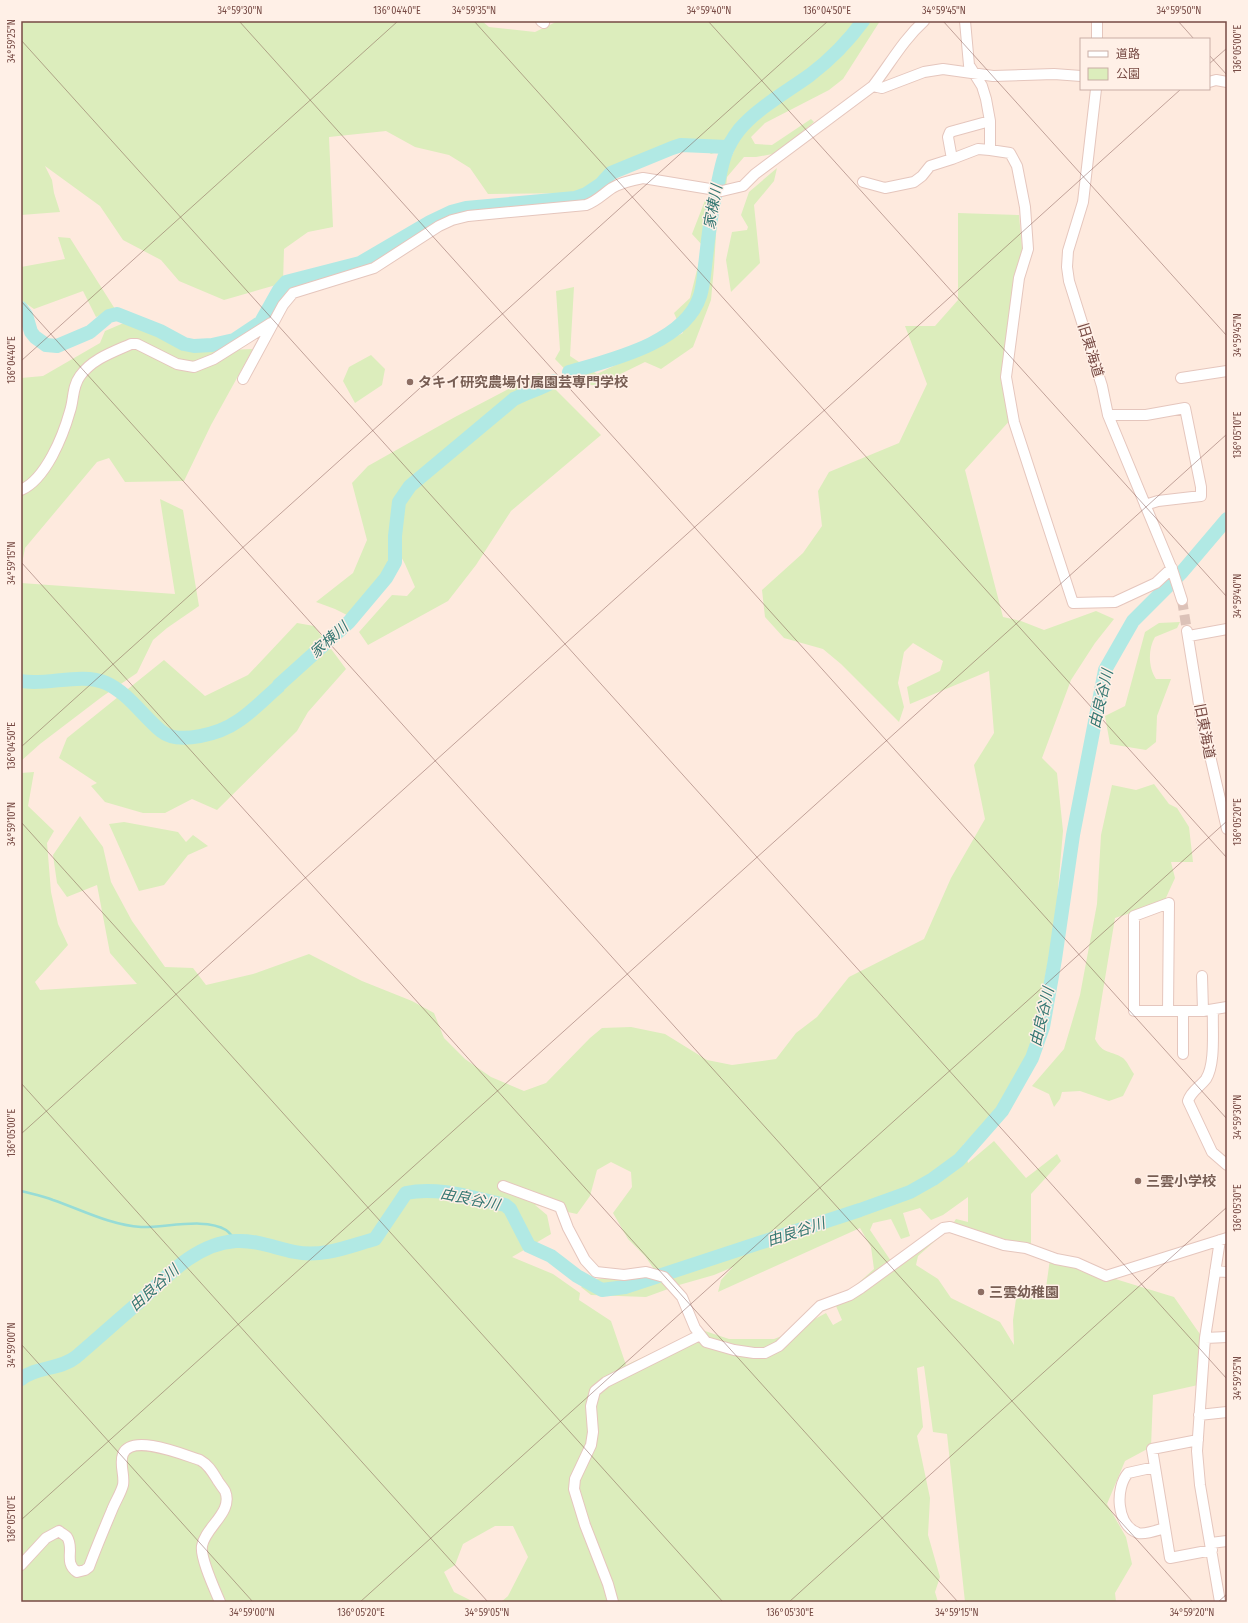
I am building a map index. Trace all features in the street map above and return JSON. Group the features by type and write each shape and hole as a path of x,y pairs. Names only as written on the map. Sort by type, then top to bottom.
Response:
{"street":[{"path":"243,379 287,298 293,293 374,268 429,231 452,220 468,216 586,205 592,203 620,184 630,180 643,178 694,185 717,190 743,186 755,174 873,86 896,52 914,30 924,21"},
{"path":"965,21 969,65 982,86 986,100 990,121 990,150"},
{"path":"1097,21 1097,38"},
{"path":"873,86 882,88 924,72 943,69 993,76 1054,74 1080,76"},
{"path":"1210,82 1216,80 1227,82"},
{"name":"旧東海道","path":"1096,90 1083,202 1068,251 1067,267 1069,281 1102,386 1108,415 1172,570 1182,600"},
{"path":"952,159 948,137 950,132 990,121"},
{"path":"863,182 885,188 914,182 922,176 930,166 978,149 1010,153 1014,158 1025,207 1028,249 1019,278 1006,377 1014,422 1073,604 1115,602 1156,583 1172,570"},
{"path":"21,490 34,481 47,465 62,434 71,410 72,394 79,377 93,363 131,344 137,344 177,364 194,367 214,359 266,328 274,321"},
{"path":"1182,378 1227,371"},
{"path":"1108,415 1146,415 1185,408 1201,487 1201,496 1158,502 1145,506"},
{"name":"旧東海道","path":"1227,629 1188,634 1202,717 1227,829"},
{"path":"1168,1011 1169,903 1134,916 1134,1011 1168,1011 1183,1011 1208,1011 1227,1007"},
{"path":"1202,976 1208,1011 1212,1060 1206,1079 1190,1095 1188,1101 1212,1152 1227,1165"},
{"path":"1183,1011 1183,1054"},
{"path":"503,1186 560,1207 568,1228 585,1260 596,1272 624,1275 646,1272 664,1277 682,1297 700,1335 706,1342 734,1350 754,1353 764,1353 775,1350 820,1306 850,1295 943,1228 950,1227 1004,1245 1026,1248 1056,1259 1077,1263 1106,1276 1224,1239"},
{"path":"1220,1602 1200,1485 1197,1452 1205,1338 1216,1271 1224,1239"},
{"path":"1216,1271 1227,1272"},
{"path":"613,1602 608,1584 585,1525 574,1489 575,1479 591,1445 593,1432 591,1406 595,1391 606,1382 700,1335"},
{"path":"1205,1338 1227,1337"},
{"path":"1199,1415 1227,1412"},
{"path":"1198,1440 1152,1449 1170,1558 1227,1541"},
{"path":"21,1565 46,1538 59,1531 67,1537 70,1545 70,1562 72,1568 77,1572 89,1567 123,1485 123,1455 128,1448 139,1444 200,1460 207,1464 225,1492 226,1506 207,1533 202,1545 204,1561 220,1602"},
{"path":"1155,1467 1128,1473 1125,1476 1120,1492 1122,1512 1130,1528 1140,1534 1165,1528"}],"green space":[{"path":"21,21 482,21 489,27 535,32 558,21 880,21 843,79 829,90 765,123 751,137 755,144 772,145 811,119 814,122 778,153 756,157 744,157 727,177 726,188 723,182 734,151 729,148 711,154 695,140 672,146 634,164 582,193 488,194 470,168 449,155 415,147 386,131 329,137 333,227 308,232 284,249 283,283 224,300 179,281 161,260 123,240 100,206 45,166 52,180 54,193 60,212 21,215"},
{"path":"777,168 774,181 754,205 760,263 731,292 726,260 732,232 747,230 748,227 741,215 749,192"},
{"path":"706,198 718,201 714,267 711,300 693,347 661,369 645,362 598,385 580,385 555,359 560,350 556,291 574,287 570,356 597,374 683,333 674,313 690,298 703,246 692,234"},
{"path":"958,213 1019,215 1023,259 1001,375 1012,418 965,470 1003,617 1021,621 1044,630 1096,611 1114,619 1095,643 1071,680 1042,758 1057,773 1063,831 1055,924 1031,1052 997,1110 963,1145 968,1163 994,1141 1026,1178 1057,1154 1061,1161 1031,1194 1031,1246 952,1225 956,1219 968,1222 968,1197 943,1215 931,1220 920,1208 903,1213 910,1236 901,1239 891,1219 873,1223 870,1230 891,1261 846,1294 874,1269 871,1247 860,1228 718,1292 721,1280 733,1267 714,1275 679,1285 646,1297 591,1295 581,1287 589,1280 656,1272 645,1256 628,1239 613,1213 632,1187 631,1172 611,1162 597,1170 590,1196 577,1214 535,1205 547,1215 551,1234 512,1257 553,1274 580,1293 579,1300 611,1321 626,1365 702,1330 729,1339 774,1339 787,1334 826,1313 833,1325 842,1320 836,1306 944,1233 918,1256 916,1265 938,1279 951,1298 1000,1322 1014,1345 1013,1320 1018,1285 1045,1295 1050,1259 1174,1297 1202,1337 1198,1385 1153,1395 1151,1447 1125,1461 1107,1504 1126,1537 1132,1564 1115,1593 1116,1602 965,1602 947,1434 933,1432 924,1366 917,1368 923,1427 917,1436 930,1498 928,1535 940,1577 935,1592 938,1602 501,1602 508,1596 528,1557 513,1526 495,1526 463,1544 455,1565 444,1572 454,1592 474,1602 21,1602 21,773 34,772 28,806 54,831 47,843 51,892 58,924 68,945 35,982 40,990 137,984 110,953 97,885 67,897 57,883 53,855 80,816 103,847 111,882 132,921 165,967 193,968 206,985 253,974 309,954 362,981 412,1001 434,1013 444,1038 465,1059 491,1077 524,1091 546,1083 590,1038 602,1028 631,1027 665,1034 707,1060 732,1065 776,1059 796,1033 817,1017 849,977 924,939 951,878 985,819 974,765 994,733 989,671 910,704 907,687 940,671 943,661 913,643 904,652 898,683 904,707 899,722 841,664 823,649 784,638 765,617 762,590 803,553 822,526 818,491 829,472 899,443 927,384 905,326 935,326 958,300"},
{"path":"58,237 70,238 115,309 96,317 83,291 34,309 21,300 21,267 65,259"},
{"path":"133,319 200,351 253,349 211,425 184,481 125,482 109,458 97,462 25,548 21,569 21,378 43,376 100,343 105,331"},
{"path":"371,355 385,369 382,385 355,403 343,381 349,367"},
{"path":"539,373 601,435 511,511 476,565 448,601 368,645 359,632 392,595 407,596 415,587 397,549 377,585 353,618 316,602 353,573 367,540 352,483 368,466 455,417"},
{"path":"160,499 183,510 199,606 167,628 153,640 137,673 103,696 40,744 21,761 21,583 175,594"},
{"path":"1180,622 1177,628 1155,637 1150,652 1151,669 1156,679 1171,679 1157,716 1156,742 1146,750 1110,744 1105,716 1125,706 1145,632 1159,623"},
{"path":"297,623 314,626 346,669 308,712 297,731 217,810 192,799 165,813 143,813 105,802 91,786 97,783 59,758 67,738 164,660 205,696 248,675"},
{"path":"1154,784 1169,804 1177,808 1189,827 1193,862 1171,862 1175,878 1164,902 1115,918 1095,1039 1101,1048 1123,1058 1134,1074 1123,1096 1109,1101 1080,1091 1062,1092 1060,1099 1054,1107 1049,1094 1032,1086 1064,1049 1080,995 1097,904 1101,835 1112,785 1136,790"},
{"path":"124,822 178,832 186,842 193,835 208,846 188,855 164,885 139,891 109,824"}],"waterway":[{"name":"家棟川","path":"569,372 625,355 663,338 679,326 692,312 702,289 711,220 721,167 733,138 754,115 825,63 845,44 863,21"},
{"path":"21,308 26,315 31,332 46,345 57,346 90,332 109,316 117,314 160,331 184,344 194,346 212,345 234,340 261,322 279,290 286,282 360,263 430,222 451,212 466,208 575,198 586,194 601,184 611,173 672,148 681,145 727,147"},
{"name":"家棟川","path":"21,681 42,682 86,679 106,683 114,687 128,698 161,731 178,737 189,738 200,736 221,730 231,725 254,709 349,622 386,578 395,562 395,536 399,502 410,486 514,399 554,381"},
{"name":"由良谷川","path":"21,1379 34,1372 63,1364 76,1357 182,1263 208,1248 221,1243 236,1241 259,1243 305,1253 326,1252 346,1248 375,1239 406,1193 418,1191 443,1192 468,1196 505,1205 510,1209 529,1246 551,1256 577,1276 602,1290 625,1287 860,1210 910,1192 933,1179 959,1160 1002,1111 1032,1058 1043,1027 1055,959 1073,835 1105,670 1133,621 1182,572 1227,519"},
{"path":"21,1191 49,1199 107,1220 130,1226 150,1227 185,1224 208,1224 218,1226 226,1230 236,1241"}],"tunnel":[{"path":"1182,600 1187,631"}],"place":[{"name":"タキイ研究農場付属園芸専門学校","path":"410,382"},
{"name":"三雲小学校","path":"1138,1181"},
{"name":"三雲幼稚園","path":"981,1292"}]}
